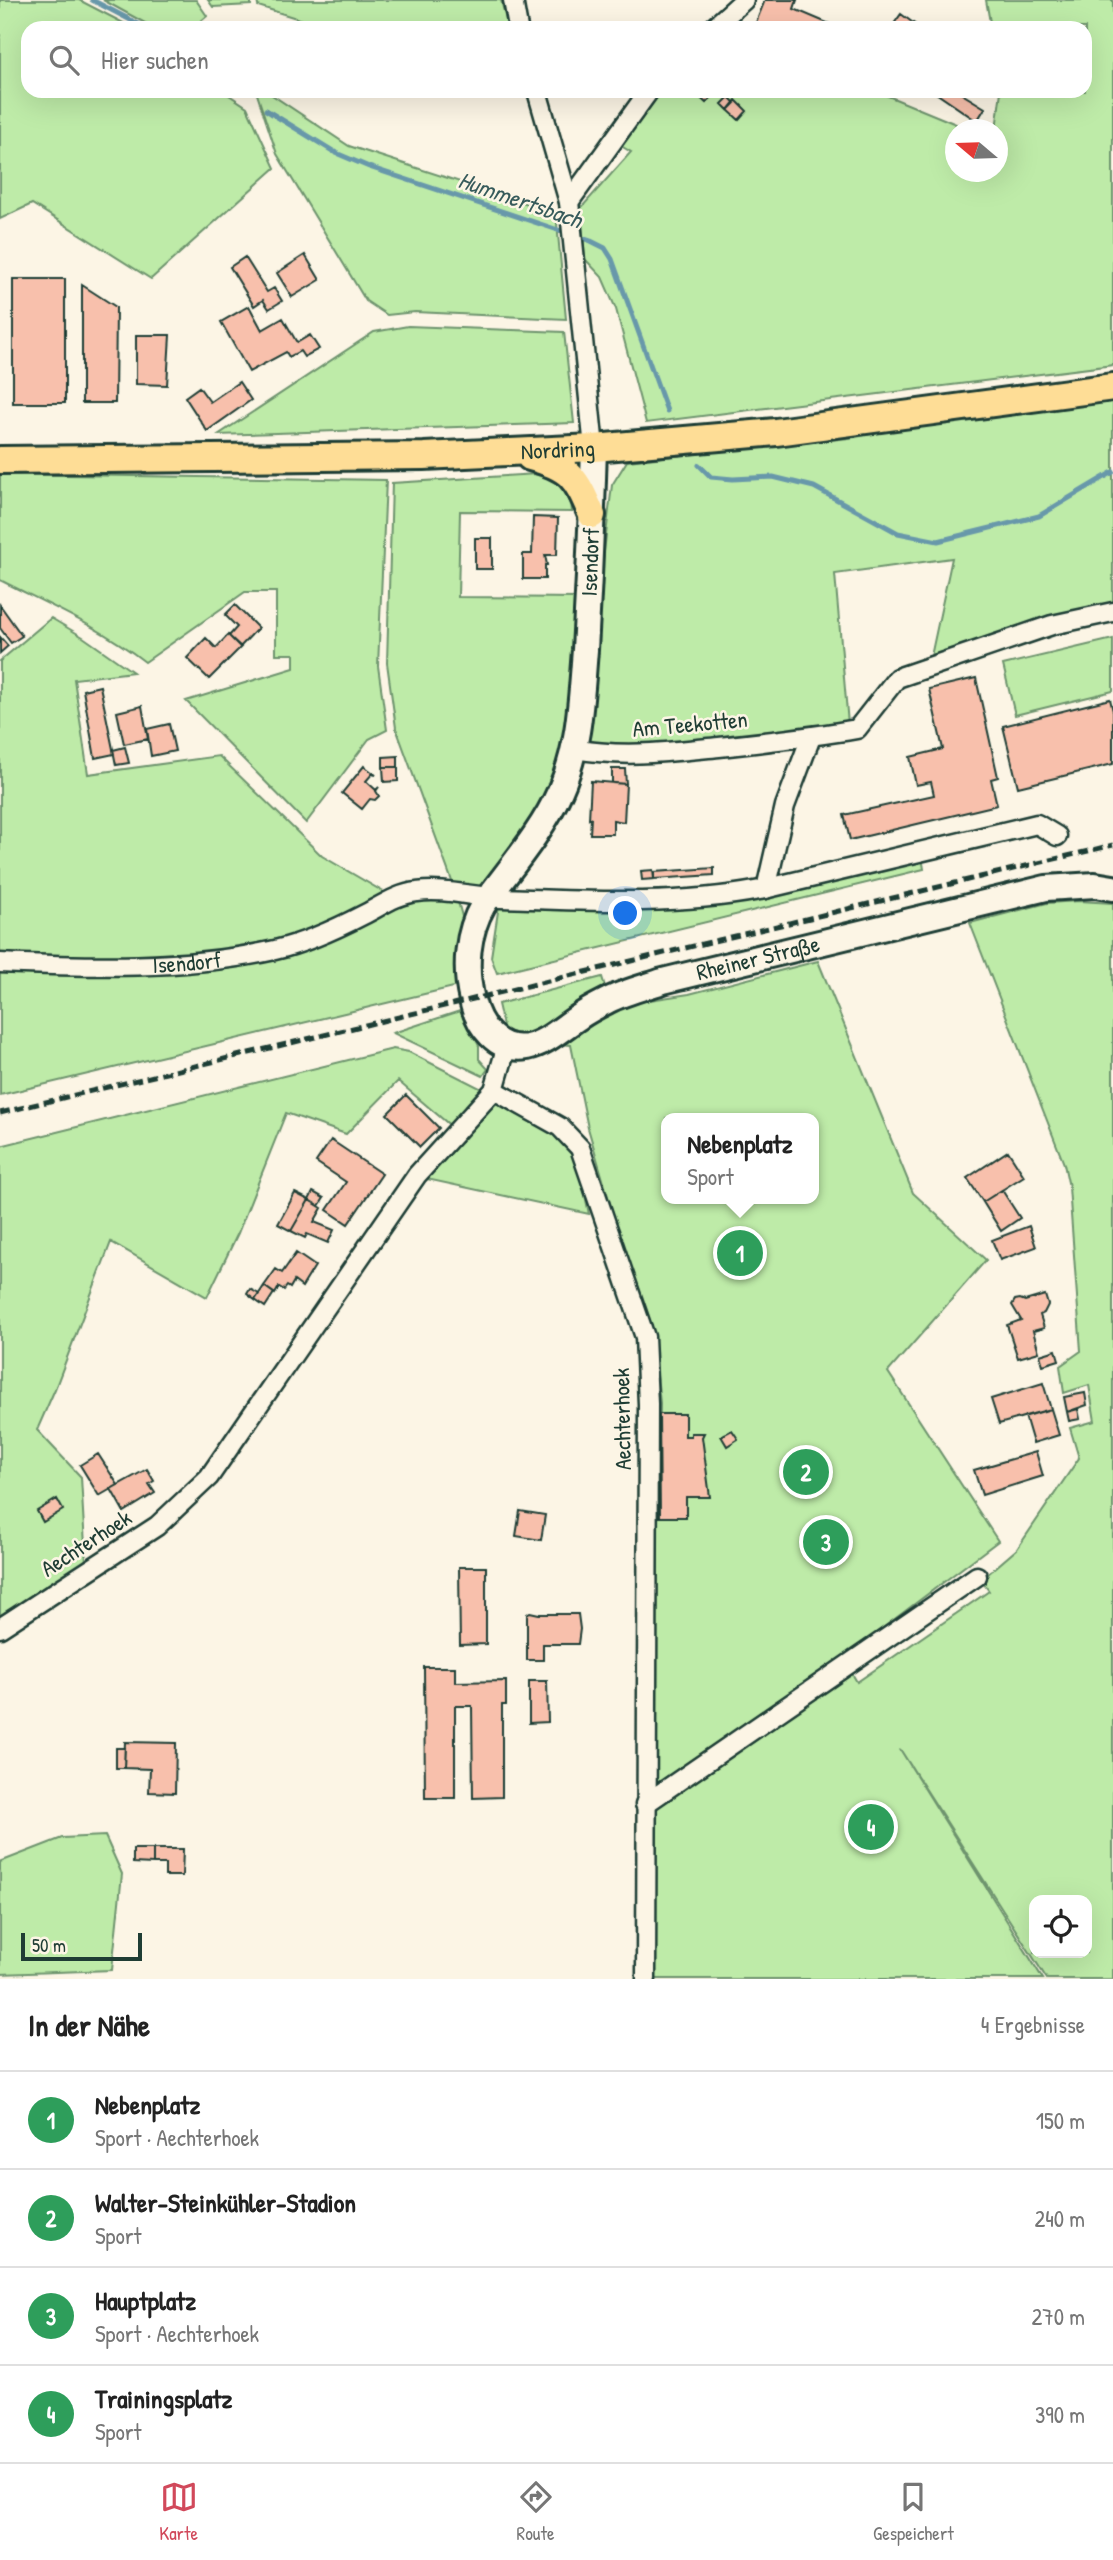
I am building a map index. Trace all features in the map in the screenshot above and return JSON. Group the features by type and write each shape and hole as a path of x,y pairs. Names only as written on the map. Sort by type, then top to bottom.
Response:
{"main road":[{"name":"Nordring","path":"0,460 518,453 776,432 1113,387"},
{"path":"518,453 570,473 581,488 592,515"}],"street":[{"path":"513,0 518,21"},
{"path":"721,21 744,0"},
{"name":"Isendorf","path":"507,1045 491,1037 479,1021 472,1000 468,951 472,927 488,898 550,811 567,774 574,749 582,693 592,515 594,448 570,211 539,98"},
{"path":"570,211 644,98"},
{"name":"Am Teekotten","path":"574,749 604,754 639,755 811,737 857,729 897,678 1052,625 1113,612"},
{"path":"766,889 785,806 811,737"},
{"path":"488,898 588,901 719,898 1037,824 1057,836"},
{"name":"Rheiner Straße","path":"507,1045 528,1047 552,1036 579,1016 611,998 663,981 1046,888 1095,885 1113,888"},
{"name":"Isendorf","path":"0,962 138,966 212,959 276,950 336,928 401,895 445,892 488,898"},
{"name":"Aechterhoek","path":"0,1628 157,1526 209,1477 417,1175 494,1090 507,1045"},
{"name":"Aechterhoek","path":"494,1090 560,1128 580,1148 645,1337 648,1418 646,1979"},
{"path":"645,1804 977,1576"}],"green space":[{"path":"0,0 79,0 120,21 21,21 21,98 234,98 247,107 275,168 151,279 32,204 0,219"},
{"path":"103,0 196,0 207,16 201,21 141,21"},
{"path":"208,0 251,0 251,5 213,7"},
{"path":"257,0 501,0 506,21 306,21 258,6"},
{"path":"986,0 1113,0 1113,365 646,423 616,309 602,277 585,259 581,208 631,152 621,146 652,98 893,98 945,120 945,182 1008,182 1008,119 997,119 1000,98 1092,98 1092,21 990,21"},
{"path":"258,98 277,98 349,146 556,213 566,319 415,312 387,315 366,301 277,154"},
{"path":"408,326 564,332 574,423 218,435 374,332"},
{"path":"1113,393 1113,605 930,661 952,558 835,574 848,724 639,749 581,743 612,485 627,461 849,438"},
{"path":"0,474 386,480 378,666 387,730 369,739 306,823 186,701 294,668 294,654 276,654 276,592 245,592 145,662 93,628 0,580"},
{"path":"537,474 551,479 566,491 572,512 460,511 458,597 577,598 569,720 558,768 549,790 526,829 480,888 453,884 396,728 387,663 392,483"},
{"path":"51,618 133,672 74,679 88,774 219,756 322,856 387,894 337,923 276,945 138,961 0,958 0,661"},
{"path":"1113,639 1113,691 1015,715 1003,665"},
{"path":"922,857 924,869 497,973 491,957 499,905 720,901"},
{"path":"429,898 458,902 463,920 456,948 458,986 0,1095 0,968 280,957 353,930 405,902"},
{"path":"1047,903 1113,903 1113,1979 1047,1979 1034,1958 1092,1958 1092,1895 1029,1895 1029,1951 900,1749 1043,1979 654,1979 652,1881 660,1403 655,1357 588,1128 571,1045 559,1044 535,1033 520,1035 504,1030 498,1004 602,977 611,1006 689,994 818,961 913,1193 986,1260 888,1372 998,1541 843,1658 857,1682 989,1591 981,1580 1017,1549 1079,1458 1070,1428 1095,1421 1089,1385 1064,1393 1060,1366 1081,1351 1069,1187 1064,1164 970,923"},
{"path":"463,1010 479,1046 479,1059 488,1069 483,1076 393,1033"},
{"path":"393,1049 409,1052 486,1091 452,1127 398,1081 346,1134 286,1113 238,1233 207,1297 111,1242 37,1430 81,1477 86,1563 0,1618 0,1146"},
{"path":"496,1098 555,1133 576,1152 589,1214 422,1178"},
{"path":"105,1836 122,1874 112,1970 0,1974 0,1862 62,1838"}],"building":[{"path":"765,0 797,0 794,9 822,21 757,21"},
{"path":"901,14 910,21 896,21"},
{"path":"728,98 735,103 728,110 722,104"},
{"path":"943,98 969,98 985,108 978,119 974,119"},
{"path":"736,100 747,111 739,120 728,110"},
{"path":"305,255 320,280 292,297 277,273"},
{"path":"245,257 267,292 274,288 282,301 269,309 263,300 254,306 230,267"},
{"path":"13,279 65,279 65,403 13,403"},
{"path":"82,285 116,307 115,403 82,403"},
{"path":"249,306 262,330 283,318 296,341 310,335 319,349 304,357 300,351 289,357 286,352 249,372 221,322"},
{"path":"136,335 170,335 167,385 136,384"},
{"path":"239,382 251,400 207,431 185,397 199,387 210,402"},
{"path":"533,517 558,518 557,555 545,555 545,579 523,579 523,554 532,554"},
{"path":"475,538 492,538 492,569 475,569"},
{"path":"0,605 22,636 11,643 0,628"},
{"path":"235,605 258,628 240,647 229,636 237,627 225,615"},
{"path":"228,635 241,647 209,679 187,658 206,638 216,648"},
{"path":"0,637 8,646 0,653"},
{"path":"976,678 998,777 991,779 997,805 850,840 844,815 934,795 931,782 916,785 910,757 943,749 929,689"},
{"path":"100,686 114,754 95,758 83,690"},
{"path":"1110,699 1113,711 1113,764 1018,787 1003,726"},
{"path":"142,706 148,739 124,744 117,712"},
{"path":"169,724 175,751 151,756 147,729"},
{"path":"125,747 129,763 116,765 113,750"},
{"path":"398,756 398,767 383,767 383,757"},
{"path":"364,766 376,775 372,774 366,781 376,790 379,787 376,791 379,796 375,800 370,799 362,809 342,793"},
{"path":"383,767 398,767 398,781 384,782"},
{"path":"612,769 625,769 626,784 612,783"},
{"path":"591,781 626,784 624,822 613,820 613,834 590,834"},
{"path":"714,868 714,875 654,879 654,872"},
{"path":"653,870 654,879 642,880 641,871"},
{"path":"406,1095 439,1128 420,1147 387,1114"},
{"path":"331,1140 382,1174 348,1224 327,1210 346,1182 316,1162"},
{"path":"1008,1151 1024,1176 983,1202 967,1178"},
{"path":"1002,1190 1020,1218 1001,1231 983,1202"},
{"path":"313,1192 324,1198 319,1206 309,1200"},
{"path":"295,1193 309,1200 291,1231 278,1224"},
{"path":"309,1200 322,1208 314,1222 334,1230 328,1243 307,1234 305,1238 291,1231"},
{"path":"1029,1226 1036,1247 1000,1260 992,1240"},
{"path":"296,1253 315,1266 302,1287 294,1281 290,1288 287,1286 284,1290 279,1287 275,1294 264,1286 276,1269 282,1273"},
{"path":"264,1286 274,1293 265,1307 255,1300"},
{"path":"250,1289 259,1294 255,1300 247,1294"},
{"path":"1045,1295 1048,1305 1040,1315 1044,1328 1033,1331 1039,1352 1018,1358 1007,1325 1021,1320 1012,1305 1015,1300 1025,1301"},
{"path":"1056,1350 1059,1360 1043,1365 1040,1355"},
{"path":"1043,1383 1051,1409 999,1424 991,1399"},
{"path":"1085,1393 1087,1405 1067,1412 1064,1397"},
{"path":"1051,1409 1059,1435 1033,1443 1025,1416"},
{"path":"1078,1409 1080,1419 1069,1421 1067,1412"},
{"path":"659,1414 685,1414 685,1436 704,1433 702,1437 710,1497 686,1497 686,1517 660,1517"},
{"path":"732,1430 738,1439 727,1446 721,1436"},
{"path":"1036,1452 1043,1476 982,1495 974,1470"},
{"path":"98,1454 118,1485 99,1496 80,1465"},
{"path":"147,1469 154,1481 149,1484 155,1493 124,1512 111,1489"},
{"path":"57,1499 63,1510 43,1522 37,1511"},
{"path":"520,1511 545,1515 541,1540 516,1536"},
{"path":"459,1567 486,1567 486,1644 460,1645"},
{"path":"527,1614 578,1614 578,1644 543,1644 543,1660 527,1660"},
{"path":"424,1667 455,1667 455,1682 506,1681 506,1705 502,1705 502,1797 473,1798 472,1706 455,1706 455,1798 425,1798"},
{"path":"529,1681 547,1681 548,1722 529,1723"},
{"path":"125,1742 176,1743 175,1793 149,1792 150,1769 124,1768"},
{"path":"116,1748 125,1748 124,1768 116,1768"},
{"path":"133,1849 153,1849 153,1864 133,1863"},
{"path":"153,1849 183,1849 182,1876 165,1876 165,1864 153,1864"}],"waterway":[{"name":"Hummertsbach","path":"92,0 132,21"},
{"name":"Hummertsbach","path":"266,110 336,153 369,167 605,248 612,259 667,411"},
{"name":"Hummertsbach","path":"699,465 711,477 773,477 814,487 898,533 938,541 1039,516 1113,472"}],"railway":[{"path":"0,1113 1113,845"}],"place":[{"name":"Nebenplatz","path":"740,1253"},
{"name":"Walter-Steinkühler-Stadion","path":"806,1472"},
{"name":"Hauptplatz","path":"826,1542"},
{"name":"Trainingsplatz","path":"871,1827"}]}
